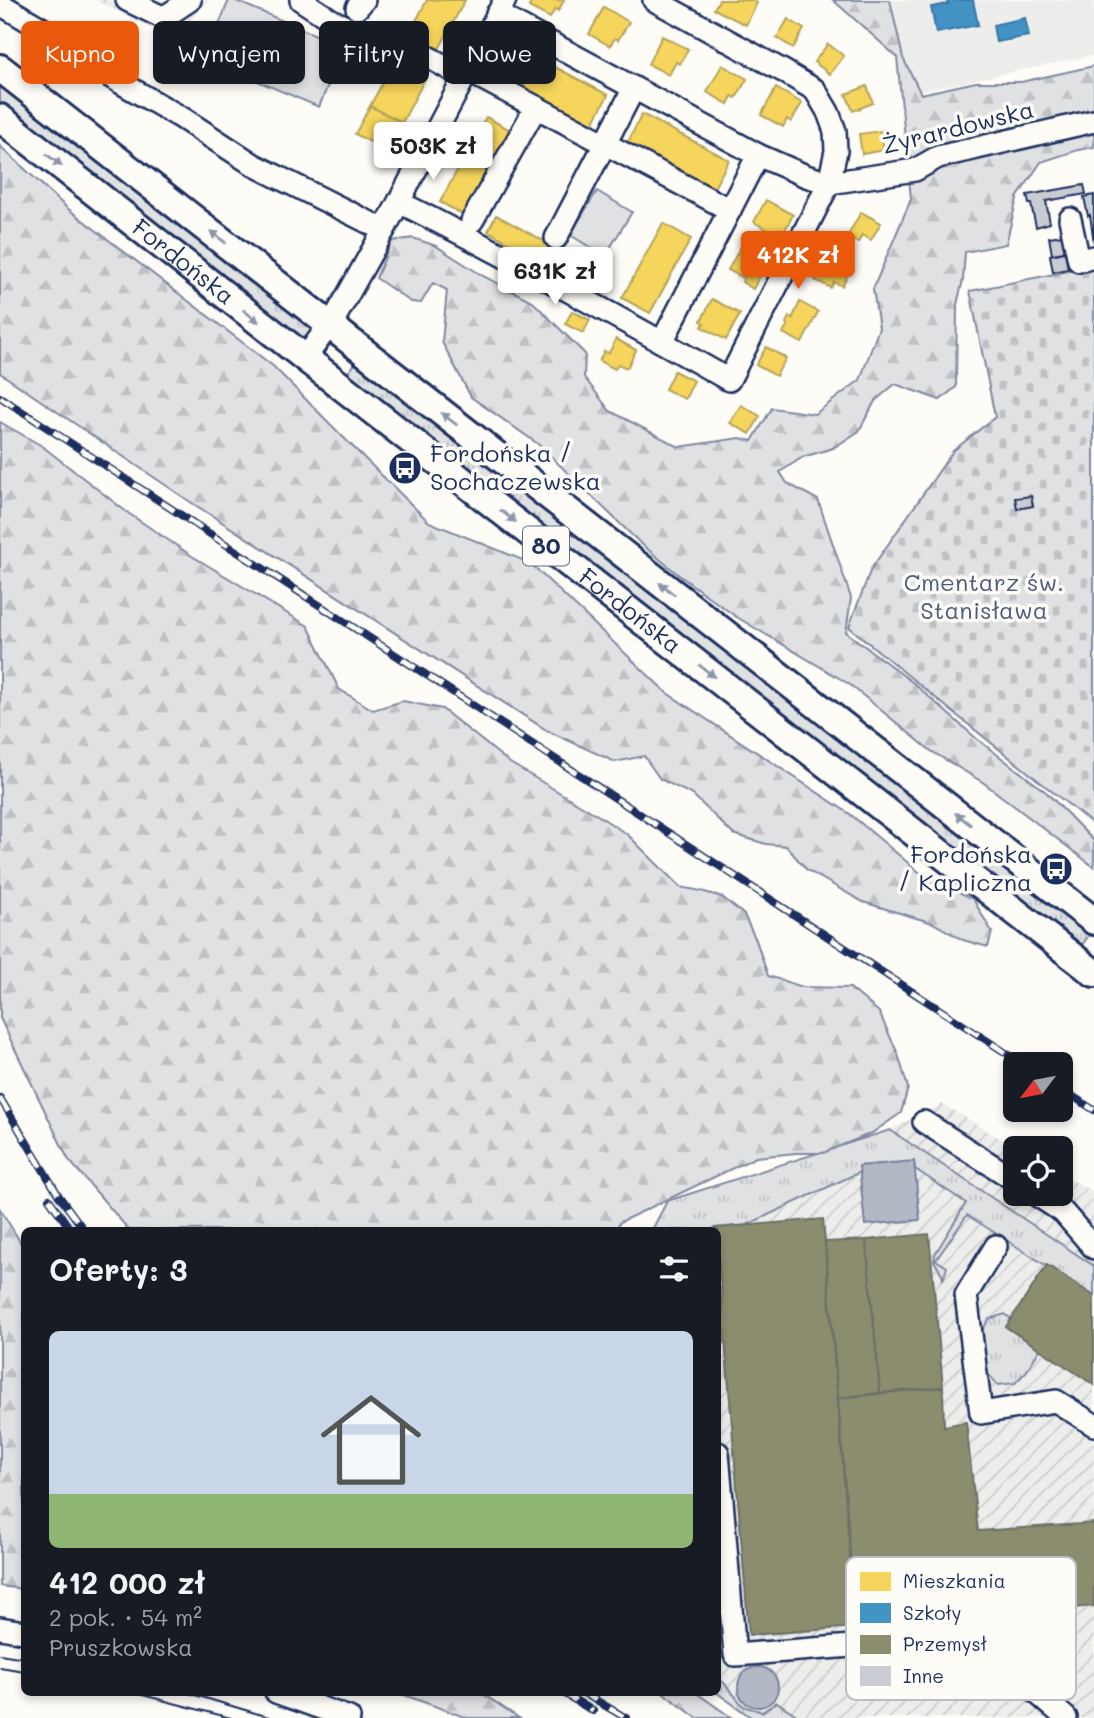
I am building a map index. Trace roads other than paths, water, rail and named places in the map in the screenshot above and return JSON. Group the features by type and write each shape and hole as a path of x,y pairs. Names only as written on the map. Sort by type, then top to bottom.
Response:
{"main road":[{"name":"Fordońska","path":"0,68 1094,921"},
{"name":"Fordońska","path":"0,118 1094,973"}],"street":[{"path":"23,0 23,6 35,21"},
{"path":"127,0 162,17 190,0"},
{"path":"301,0 333,22 388,47 408,48 443,63"},
{"path":"398,202 473,239 729,380 829,183 836,150 835,131 828,111 815,90 654,0"},
{"path":"0,4 29,21"},
{"name":"Żyrardowska","path":"501,7 634,88 758,155 829,183 915,170 938,157 1094,121"},
{"path":"123,84 254,165 384,230"},
{"path":"305,358 336,316 462,84"},
{"path":"488,84 730,210"},
{"path":"556,238 634,88"},
{"path":"472,221 536,107"},
{"path":"662,342 758,155"},
{"path":"1070,219 1079,261 1094,257"},
{"path":"924,1122 1003,1172"},
{"path":"1054,1206 1063,1212 1094,1248"},
{"path":"996,1246 966,1295 981,1413 1056,1401 1094,1425"},
{"path":"721,1489 735,1655 846,1646"},
{"path":"0,1628 21,1632"},
{"path":"287,1696 349,1718"},
{"path":"1045,1700 1066,1718"}],"tram line":[{"path":"0,1654 21,1658"},
{"path":"0,1667 21,1670"},
{"path":"146,1696 231,1718"},
{"path":"198,1696 272,1718"}],"railway":[{"path":"0,397 1005,1052"},
{"path":"1073,1096 1094,1110"},
{"path":"0,1098 59,1196 82,1227"},
{"path":"49,1199 69,1227"},
{"path":"569,1696 593,1711"},
{"path":"589,1696 626,1718"}],"place":[{"name":"Fordońska / Sochaczewska","path":"405,468"},
{"name":"Fordońska / Kapliczna","path":"1056,869"}],"park label":[{"name":"Cmentarz św. Stanisława","path":"984,597"}]}
